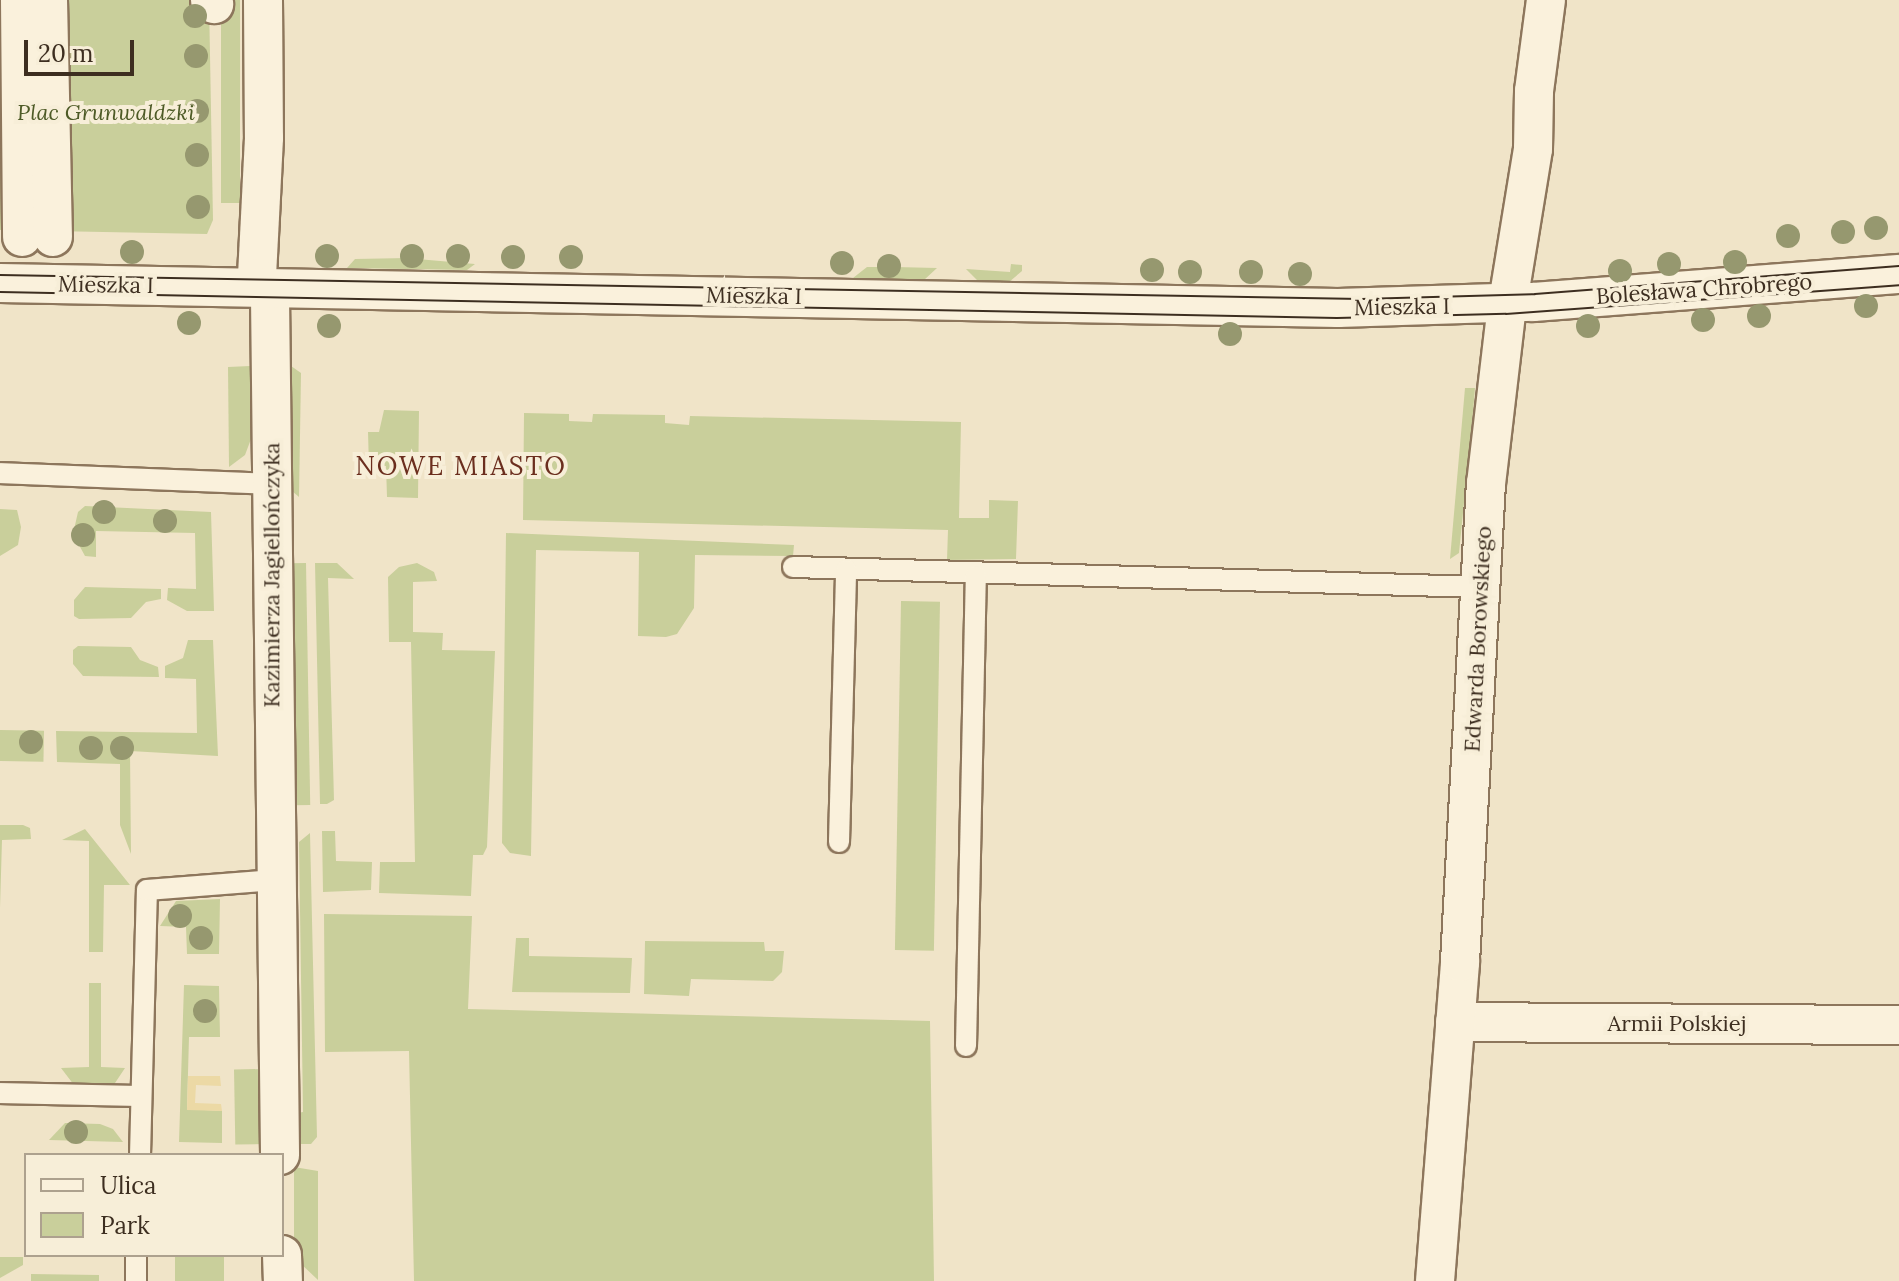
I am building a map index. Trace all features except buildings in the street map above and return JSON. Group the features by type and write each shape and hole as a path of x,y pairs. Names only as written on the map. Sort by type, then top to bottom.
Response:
{"street":[{"path":"20,0 37,237 48,0"},
{"name":"Kazimierza Jagiellończyka","path":"263,0 264,138 257,278 270,297 280,1153"},
{"name":"Edwarda Borowskiego","path":"1435,1281 1455,1022 1486,484 1508,304 1533,149 1533,104 1546,0"},
{"name":"Bolesława Chrobrego","path":"1508,304 1899,274"},
{"name":"Mieszka I","path":"0,283 1338,308 1508,304"},
{"name":"Armii Polskiej","path":"1455,1022 1899,1025"},
{"path":"282,1257 283,1281"}],"lane":[{"path":"0,473 270,484"},
{"path":"793,567 976,576 1481,587"},
{"path":"839,842 846,570"},
{"path":"966,1046 976,576"},
{"path":"140,1153 147,890 275,880"},
{"path":"0,1093 141,1096"},
{"path":"136,1257 136,1281"}],"green space":[{"name":"Plac Grunwaldzki","path":"0,0 209,0 213,220 207,234 0,230"},
{"path":"221,0 240,0 240,203 221,203"},
{"path":"409,251 416,252 417,259 475,264 467,270 347,268 355,259 407,258"},
{"path":"883,261 894,262 895,267 937,268 924,280 853,278 867,267 882,267"},
{"path":"1011,264 1022,265 1022,271 1009,282 978,281 966,269 1010,272"},
{"path":"250,366 251,439 245,455 229,467 228,367"},
{"path":"291,366 301,373 299,497 292,491"},
{"path":"1465,388 1475,388 1473,412 1459,553 1450,559"},
{"path":"384,410 419,411 418,498 387,497 386,466 369,467 368,432 379,432"},
{"path":"524,413 569,414 569,421 592,422 593,414 665,415 665,423 689,425 690,416 961,422 959,518 989,518 989,500 1018,501 1016,559 947,560 948,530 523,520"},
{"path":"85,506 211,512 214,611 187,611 167,600 168,588 196,589 195,533 96,531 96,557 85,556 73,534 78,512"},
{"path":"0,509 17,510 21,527 18,545 0,556"},
{"path":"506,533 794,545 793,556 695,555 694,608 677,634 666,637 638,636 639,552 536,550 531,856 510,853 502,843"},
{"path":"289,563 306,563 310,805 293,805"},
{"path":"315,563 337,563 354,579 328,578 334,800 327,804 320,804"},
{"path":"417,563 434,572 437,581 413,582 413,632 443,633 442,650 495,651 487,847 483,855 473,855 471,896 379,893 380,862 415,862 411,642 389,642 388,577 399,567"},
{"path":"85,587 161,589 161,599 146,602 131,618 79,619 74,616 74,600"},
{"path":"901,601 940,602 934,951 895,950"},
{"path":"188,640 213,640 218,756 130,751 131,854 120,825 120,764 57,762 56,731 197,733 196,679 165,678 165,666 183,658"},
{"path":"78,646 131,647 140,660 158,667 159,677 83,676 73,664 73,650"},
{"path":"0,730 44,731 43,762 0,761"},
{"path":"0,825 30,828 31,839 2,840 0,908"},
{"path":"85,829 130,885 104,885 103,952 89,952 89,841 62,840"},
{"path":"322,831 335,831 336,861 372,862 371,890 323,892"},
{"path":"310,833 317,1137 311,1144 292,1144 291,1114 303,1112 299,842"},
{"path":"220,899 219,954 187,954 186,927 160,926 176,901"},
{"path":"324,914 472,916 468,1009 930,1021 934,1281 414,1281 409,1051 325,1052"},
{"path":"516,938 529,938 529,956 632,958 630,993 512,992"},
{"path":"645,941 764,942 765,951 784,951 782,972 773,981 691,979 689,996 644,994"},
{"path":"89,983 101,983 101,1067 125,1068 113,1086 74,1085 61,1068 89,1067"},
{"path":"184,985 219,986 220,1037 189,1037 187,1109 222,1111 222,1143 179,1142"},
{"path":"263,1069 264,1144 235,1144 234,1070"},
{"path":"65,1123 100,1124 113,1129 123,1142 49,1140"},
{"path":"294,1167 318,1171 318,1280 299,1262 294,1249"},
{"path":"0,1257 23,1257 23,1265 0,1278"},
{"path":"175,1257 224,1257 224,1281 175,1281"},
{"path":"31,1274 99,1275 99,1281 31,1281"}],"sand":[{"path":"188,1076 220,1076 221,1086 196,1085 195,1103 221,1104 222,1111 187,1110"}],"tram line":[{"path":"0,275 1361,299 1535,294 1899,266"},
{"path":"0,292 1337,318 1506,314 1899,285"}],"district":[{"name":"NOWE MIASTO","path":"461,466"}]}
